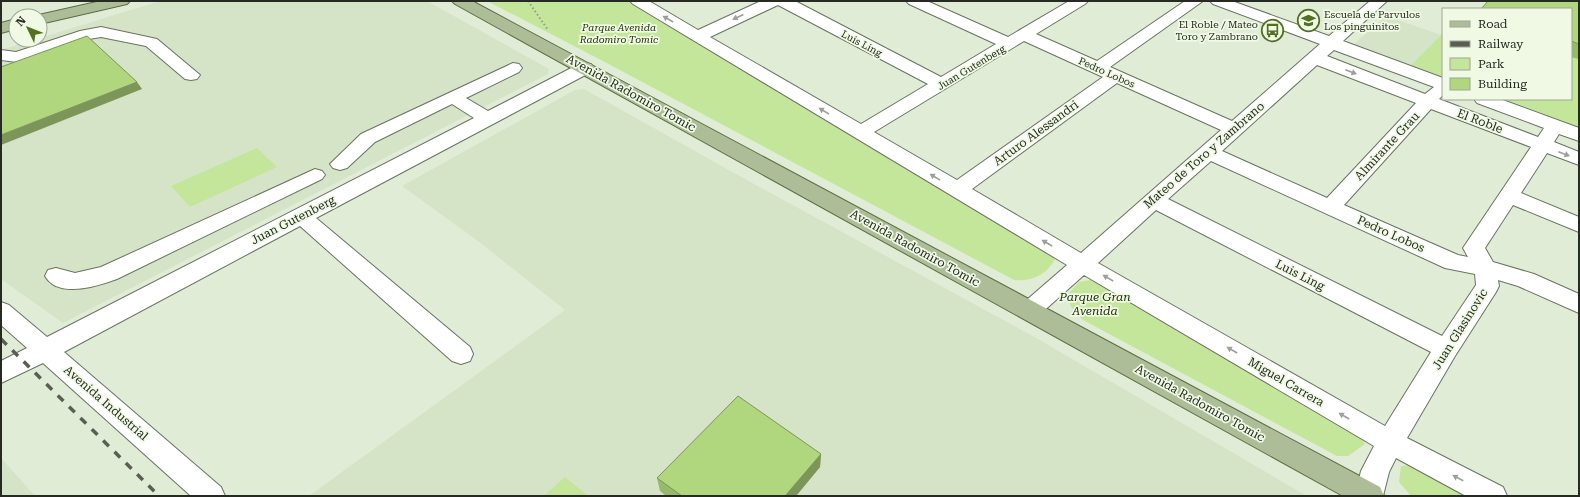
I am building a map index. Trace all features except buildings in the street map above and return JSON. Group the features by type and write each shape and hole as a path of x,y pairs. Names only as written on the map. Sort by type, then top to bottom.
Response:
{"main road":[{"path":"48,12 98,1"},
{"path":"48,17 122,1"},
{"name":"Avenida Radomiro Tomic","path":"460,1 1030,310 1369,496"}],"street":[{"path":"638,1 1081,263"},
{"path":"698,36 774,1"},
{"name":"Luis Ling","path":"783,1 942,84"},
{"path":"914,1 1009,44"},
{"path":"931,9 945,1"},
{"name":"Juan Gutenberg","path":"861,132 1080,1"},
{"path":"1098,68 1195,1"},
{"path":"1220,1 1442,84"},
{"name":"Mateo de Toro y Zambrano","path":"1030,310 1081,263 1379,1"},
{"path":"1,55 17,57 86,34 101,32 152,42 191,75"},
{"name":"Pedro Lobos","path":"1024,35 1234,129"},
{"name":"El Roble","path":"1315,58 1579,159"},
{"path":"340,164 368,138 513,68"},
{"name":"Juan Gutenberg","path":"1,373 585,68"},
{"name":"Arturo Alessandri","path":"957,190 1116,76"},
{"name":"Almirante Grau","path":"1330,207 1442,85"},
{"path":"452,98 489,119"},
{"name":"El Roble","path":"1485,100 1579,135"},
{"name":"Juan Glasinovic","path":"1369,496 1375,471 1390,442 1446,349 1488,286 1485,268 1474,248 1555,126"},
{"name":"Pedro Lobos","path":"1207,152 1453,262 1485,268 1526,280 1579,304"},
{"path":"56,276 66,279 83,280 109,273 315,175"},
{"path":"1509,196 1579,225"},
{"name":"Luis Ling","path":"1153,200 1446,349"},
{"path":"246,208 270,232"},
{"path":"301,216 462,354"},
{"name":"Miguel Carrera","path":"1081,263 1390,442 1493,496"},
{"name":"Avenida Industrial","path":"1,311 211,496"}],"shaded area":[{"path":"160,1 427,1 549,69 548,74 63,323 1,279 1,50 8,48 48,48 48,36"},
{"path":"1386,16 1441,35 1411,65 1354,44"},
{"path":"584,89 1038,339 1307,496 309,496 565,310 478,241 402,186 575,90"},
{"path":"1,458 35,496 1,496"}],"green space":[{"name":"Parque Avenida Radomiro Tomic","path":"487,1 627,1 1044,247 1054,255 1055,259 1048,269 1038,276 1026,280 1014,280"},
{"path":"1442,34 1442,77 1411,65"},
{"path":"1572,57 1579,59 1579,127 1506,100 1572,100"},
{"path":"257,148 277,167 190,207 171,186"},
{"name":"Parque Gran Avenida","path":"1090,280 1100,282 1360,436 1365,444 1348,456 1337,456 1083,320 1071,307 1067,295 1079,282"},
{"path":"1412,465 1473,496 1411,496 1399,482 1401,466"},
{"path":"565,477 588,496 544,496"}],"railway":[{"path":"1,339 159,496"}],"place":[{"name":"Escuela de Parvulos Los pinguinitos","path":"1309,20"},
{"name":"El Roble / Mateo Toro y Zambrano","path":"1273,30"}]}
